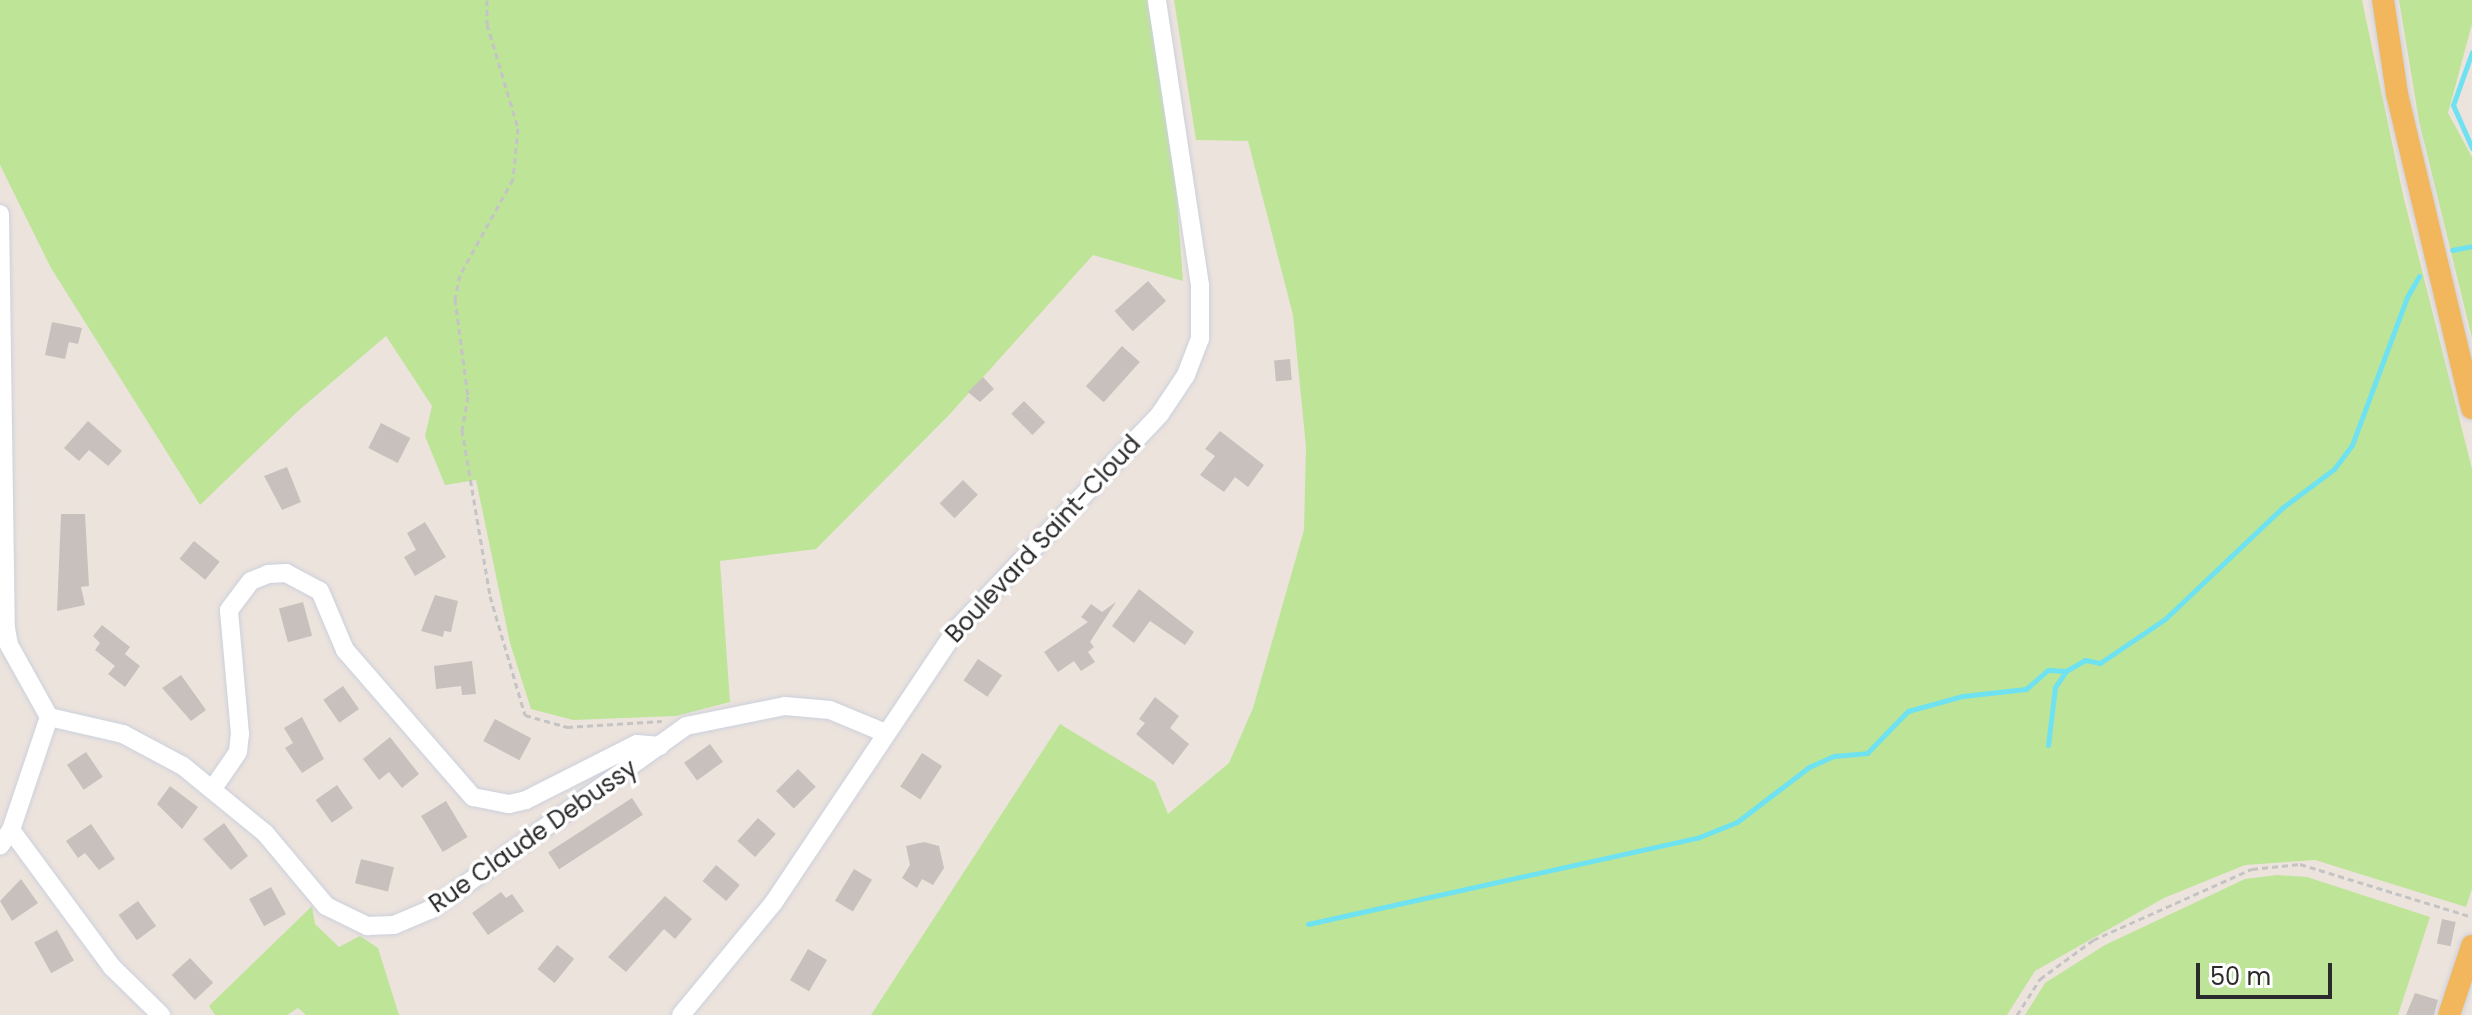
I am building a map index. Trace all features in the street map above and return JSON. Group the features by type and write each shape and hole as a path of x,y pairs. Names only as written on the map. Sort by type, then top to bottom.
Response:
{"main road":[{"path":"2383,0 2397,94 2472,408"},
{"path":"2449,1015 2472,946"}],"street":[{"name":"Boulevard Saint-Cloud","path":"681,1015 774,902 883,732 956,630 1160,414 1186,375 1200,339 1190,200 1157,0"},
{"path":"0,214 4,648 49,717 5,838 112,967 161,1015"},
{"path":"214,787 238,752 240,734 229,610 251,581 268,574 286,573 320,591 345,650 473,797 509,804 526,800 637,744 660,746"},
{"name":"Rue Claude Debussy","path":"49,717 123,734 214,787 265,833 326,906 367,926 394,925 430,910 686,726 785,706 830,710 883,732"}],"path":[{"path":"487,0 487,24 518,128 513,179 460,275 455,299 468,396 462,430 474,513 511,676 525,715 567,727 650,719 686,726"},
{"path":"2017,1015 2040,979 2093,940 2252,869 2300,864 2472,917"}],"green space":[{"path":"0,0 1147,0 1173,146 1183,281 1093,255 949,415 816,549 720,561 730,702 676,716 573,720 531,709 510,643 476,480 445,485 425,436 432,406 386,336 298,411 200,505 51,268 0,165"},
{"path":"1174,0 2362,0 2403,195 2472,469 2472,889 2466,907 2315,860 2245,865 2164,898 2035,971 2007,1015 871,1015 1060,724 1155,782 1168,814 1229,763 1253,708 1304,530 1306,447 1293,315 1248,141 1196,140"},
{"path":"2399,0 2472,0 2472,24 2448,113 2472,157 2472,338 2419,121"},
{"path":"2277,875 2307,877 2430,917 2398,1015 2025,1015 2045,983 2105,945 2245,879"},
{"path":"312,906 315,924 339,947 360,936 378,948 399,1015 306,1015 298,1008 287,1015 215,1015 209,1006"}],"building":[{"path":"1148,281 1166,301 1133,331 1115,311"},
{"path":"52,322 82,328 78,344 69,342 65,359 45,355"},
{"path":"1122,346 1140,362 1104,402 1086,386"},
{"path":"1290,359 1292,380 1276,381 1274,360"},
{"path":"983,377 994,389 980,402 968,392"},
{"path":"1024,401 1045,422 1032,435 1011,414"},
{"path":"88,421 122,451 108,466 89,450 79,461 64,448"},
{"path":"381,423 410,438 398,463 368,448"},
{"path":"1220,431 1264,465 1248,487 1235,477 1224,492 1200,475 1215,456 1205,449"},
{"path":"287,467 301,502 282,510 264,476"},
{"path":"963,480 978,495 955,518 940,503"},
{"path":"61,514 85,514 89,586 81,587 85,605 57,611"},
{"path":"425,522 446,557 415,576 404,557 416,550 407,533"},
{"path":"194,541 220,562 205,580 180,559"},
{"path":"1139,589 1194,632 1185,645 1150,621 1134,643 1112,626"},
{"path":"435,595 458,601 451,632 444,631 443,637 421,631"},
{"path":"303,602 312,636 288,642 279,608"},
{"path":"1116,602 1090,642 1094,647 1088,652 1095,662 1081,671 1074,661 1058,672 1044,652 1088,622 1081,617 1091,604 1102,612"},
{"path":"102,625 130,647 125,654 140,666 125,687 108,674 115,666 95,650 100,643 93,636"},
{"path":"978,659 1002,675 988,697 963,681"},
{"path":"472,661 476,694 462,695 461,686 436,689 434,666"},
{"path":"181,675 206,710 191,721 162,688"},
{"path":"343,686 359,709 339,723 323,700"},
{"path":"1155,697 1179,716 1170,728 1189,744 1173,765 1136,734 1145,723 1139,719"},
{"path":"302,717 324,759 302,773 285,748 293,743 284,728"},
{"path":"495,719 531,738 519,760 483,741"},
{"path":"390,737 419,774 402,788 389,772 379,780 363,759"},
{"path":"710,744 723,762 697,781 684,763"},
{"path":"86,752 103,777 84,790 67,765"},
{"path":"922,753 942,766 920,800 900,787"},
{"path":"798,769 816,787 794,809 776,791"},
{"path":"337,785 353,808 332,823 316,800"},
{"path":"170,786 198,807 182,829 157,804"},
{"path":"632,798 643,815 559,869 548,852"},
{"path":"446,801 468,837 443,852 421,816"},
{"path":"758,818 776,834 755,857 737,841"},
{"path":"224,823 248,856 231,870 203,839"},
{"path":"91,824 115,859 99,870 85,853 78,858 66,841"},
{"path":"924,842 939,846 944,868 933,885 922,879 917,888 902,878 910,865 906,846"},
{"path":"361,859 394,867 388,891 355,883"},
{"path":"716,865 740,885 726,901 703,881"},
{"path":"854,869 872,880 853,912 835,901"},
{"path":"21,879 38,903 12,921 0,901"},
{"path":"271,887 286,914 264,926 249,899"},
{"path":"501,892 506,898 512,894 524,911 488,935 472,913"},
{"path":"665,896 692,919 675,939 664,929 626,972 608,957"},
{"path":"138,901 156,926 137,940 119,915"},
{"path":"2442,919 2456,922 2450,946 2437,943"},
{"path":"57,930 74,961 51,973 34,943"},
{"path":"557,945 574,959 555,983 537,969"},
{"path":"808,949 827,960 809,991 790,980"},
{"path":"190,958 213,983 195,1000 172,975"},
{"path":"2415,993 2438,1000 2434,1015 2406,1015"}],"waterway":[{"path":"2472,52 2453,105 2472,148"},
{"path":"2452,250 2472,246"},
{"path":"1308,924 1697,838 1737,822 1809,767 1834,756 1867,753 1908,711 1963,696 2026,689 2048,670 2066,671 2085,660 2100,663 2165,619 2282,508 2334,469 2352,445 2407,297 2419,276"},
{"path":"2048,745 2055,687 2066,671"}]}
